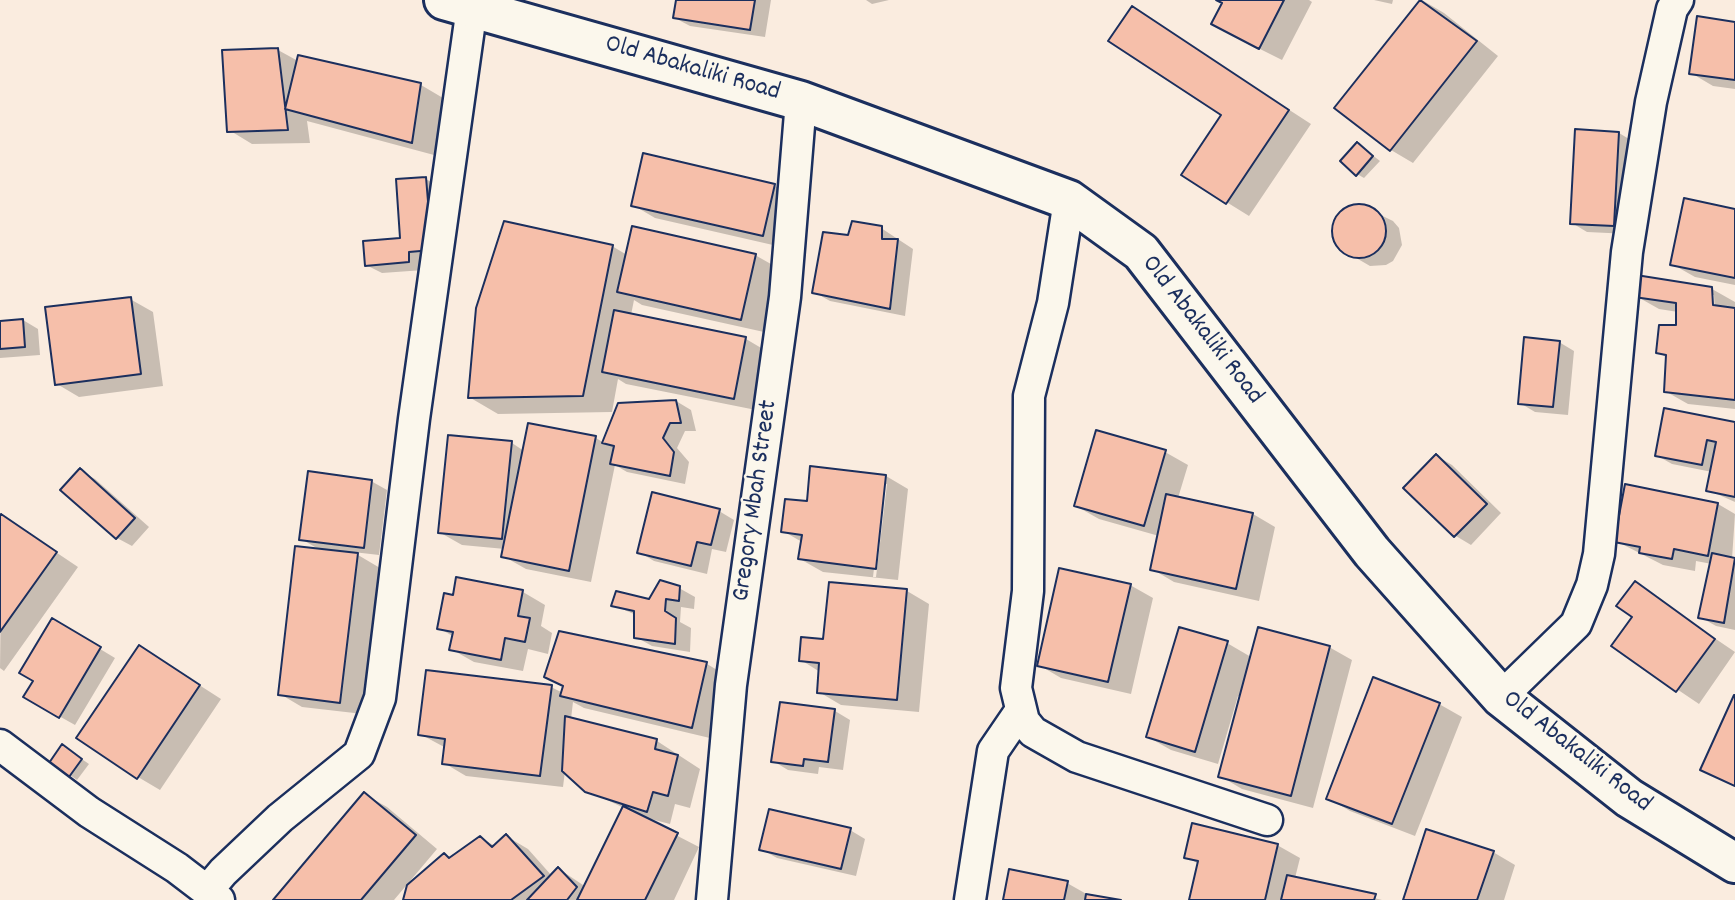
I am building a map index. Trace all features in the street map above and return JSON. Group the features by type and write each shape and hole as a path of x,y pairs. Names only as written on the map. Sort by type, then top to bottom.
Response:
{"main road":[{"name":"Old Abakaliki Road","path":"458,3 801,101 1069,200 1141,252 1372,552 1501,697 1629,797 1735,863"}],"street":[{"path":"1501,697 1576,624 1592,585 1599,554 1627,252 1651,102 1672,9 1678,0"},
{"path":"0,745 89,812 177,868 213,895 223,872 280,818 359,754 380,698 414,419 458,3"},
{"name":"Gregory Mbah Street","path":"712,900 732,685 785,297 801,101"},
{"path":"1069,200 1053,303 1029,396 1027,591 1016,688 1024,721 1033,732 1077,757 1267,820"},
{"path":"970,900 993,751 1021,710"}],"building":[{"path":"676,0 755,0 750,30 673,18"},
{"path":"1216,0 1284,0 1259,49 1211,24 1222,3"},
{"path":"1420,0 1477,41 1390,151 1334,108"},
{"path":"1132,6 1289,110 1226,204 1181,175 1221,115 1108,41"},
{"path":"1697,16 1735,22 1735,80 1689,74"},
{"path":"278,48 288,130 227,132 222,50"},
{"path":"298,55 421,83 412,143 285,109"},
{"path":"1575,129 1619,132 1614,226 1570,224"},
{"path":"1357,142 1373,156 1356,176 1340,161"},
{"path":"643,153 775,184 763,236 631,206"},
{"path":"426,177 432,250 409,252 409,262 365,266 363,241 400,238 396,179"},
{"path":"1684,198 1735,209 1735,278 1670,265"},
{"path":"1364,204 1374,208 1382,216 1386,231 1382,246 1374,254 1354,258 1344,254 1336,246 1332,226 1336,216 1344,208"},
{"path":"504,221 613,245 583,396 468,398 476,308"},
{"path":"852,221 882,226 882,239 898,239 890,309 812,293 823,232 848,235"},
{"path":"632,226 756,254 741,320 617,292"},
{"path":"1636,275 1712,287 1713,305 1735,308 1735,400 1664,392 1666,355 1656,353 1659,325 1676,325 1676,303 1634,297"},
{"path":"131,297 141,374 55,385 45,307"},
{"path":"614,310 746,337 734,399 602,372"},
{"path":"23,319 25,347 0,349 0,321"},
{"path":"1524,337 1560,341 1553,407 1518,404"},
{"path":"676,400 681,423 670,423 663,438 674,452 670,476 610,464 614,446 602,443 618,403"},
{"path":"1664,408 1735,422 1735,497 1706,491 1716,442 1707,440 1702,465 1655,456"},
{"path":"528,423 596,436 569,571 501,557"},
{"path":"1096,430 1166,450 1144,526 1074,506"},
{"path":"448,435 512,441 502,539 438,533"},
{"path":"1436,454 1487,504 1454,537 1403,488"},
{"path":"810,466 886,475 876,569 798,559 802,535 781,532 785,499 807,501"},
{"path":"80,468 135,518 116,539 60,490"},
{"path":"308,471 372,480 364,548 299,540"},
{"path":"1625,484 1718,503 1708,556 1674,549 1672,559 1639,553 1640,547 1614,542"},
{"path":"652,492 720,509 711,545 697,542 691,566 637,553"},
{"path":"1166,494 1253,513 1236,589 1150,570"},
{"path":"1,514 57,552 0,632 0,516"},
{"path":"295,546 358,553 340,703 278,695"},
{"path":"1712,553 1735,558 1724,623 1698,618"},
{"path":"1059,568 1131,584 1108,682 1037,666"},
{"path":"456,577 523,590 518,616 530,618 525,642 505,638 501,660 449,650 453,632 437,629 444,593 453,595"},
{"path":"660,580 680,586 679,601 666,599 665,611 676,618 675,644 634,638 634,611 611,606 616,591 649,599"},
{"path":"1635,581 1715,639 1676,692 1611,646 1632,617 1616,606"},
{"path":"829,582 907,589 897,700 817,693 819,663 799,661 801,637 823,639"},
{"path":"52,618 101,647 59,718 23,697 33,681 19,673"},
{"path":"1179,627 1228,641 1195,752 1146,737"},
{"path":"1258,627 1330,646 1291,796 1218,777"},
{"path":"559,631 707,662 692,728 560,696 563,686 544,677"},
{"path":"139,645 200,685 137,779 76,738"},
{"path":"426,670 552,685 540,776 442,764 445,739 418,735"},
{"path":"1373,677 1440,703 1392,824 1326,799"},
{"path":"1735,695 1735,786 1700,770"},
{"path":"780,702 835,709 828,762 804,759 803,766 771,762"},
{"path":"565,716 657,739 655,749 678,755 668,796 653,792 647,812 585,792 562,771"},
{"path":"62,744 82,759 69,777 49,763"},
{"path":"364,792 416,835 361,900 273,900"},
{"path":"623,806 678,833 645,900 577,900"},
{"path":"769,809 851,828 841,869 759,850"},
{"path":"1192,823 1278,844 1265,900 1189,900 1198,861 1184,858"},
{"path":"1426,829 1494,851 1477,900 1403,900"},
{"path":"506,834 544,876 511,900 403,900 407,885 444,853 449,858 480,836 492,847"},
{"path":"558,867 577,887 567,900 527,900"},
{"path":"1009,869 1068,881 1064,900 1003,900"},
{"path":"1287,875 1376,894 1374,900 1281,900"},
{"path":"1086,894 1121,900 1085,900"}]}
